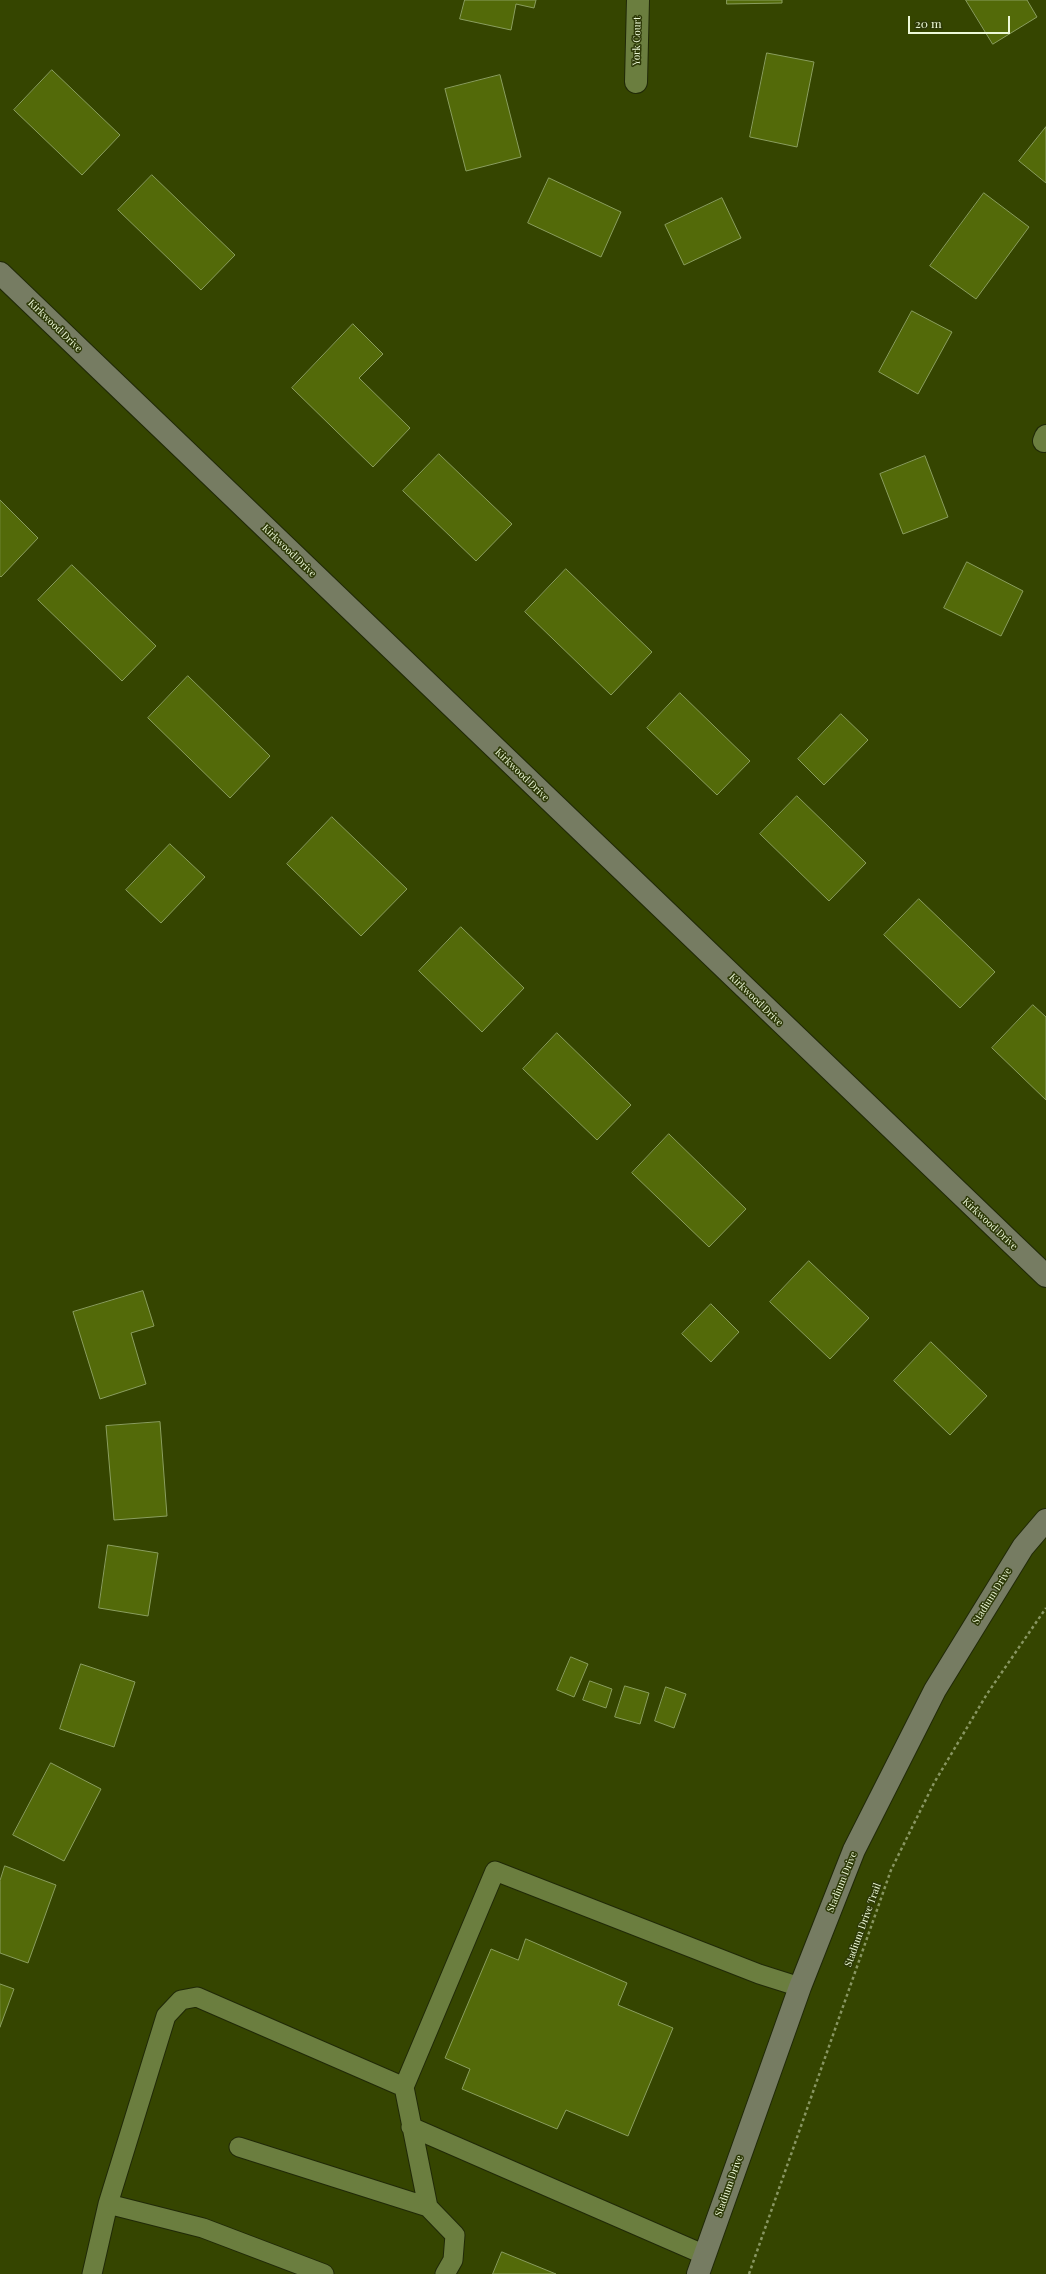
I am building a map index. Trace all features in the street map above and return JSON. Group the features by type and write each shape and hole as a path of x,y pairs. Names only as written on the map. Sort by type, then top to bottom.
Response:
{"street":[{"name":"York Court","path":"636,82 638,0"},
{"name":"Kirkwood Drive","path":"0,273 1046,1276"},
{"name":"Stadium Drive","path":"701,2265 800,1987 854,1850 935,1690 1022,1547 1046,1520"}],"lane":[{"path":"428,2207 404,2087 495,1871 759,1974 800,1987"},
{"path":"92,2274 108,2204 166,2016 180,2000 197,1997 404,2087"},
{"path":"411,2127 701,2265"},
{"path":"238,2147 428,2207 455,2235 453,2260 445,2274"},
{"path":"108,2204 203,2228 324,2274"}],"path":[{"name":"Stadium Drive Trail","path":"749,2274 891,1870 934,1784 987,1694 1046,1608"}],"building":[{"path":"465,0 536,0 534,8 516,4 511,30 460,19"},
{"path":"727,0 782,0 782,3 727,4"},
{"path":"966,0 1027,0 1037,17 993,44"},
{"path":"767,53 814,62 797,147 750,137"},
{"path":"52,70 120,135 82,175 14,110"},
{"path":"500,75 521,157 466,171 445,89"},
{"path":"1046,127 1046,183 1019,161"},
{"path":"152,175 235,255 201,290 118,210"},
{"path":"549,178 621,212 601,257 528,223"},
{"path":"984,193 1029,227 976,299 930,266"},
{"path":"722,198 741,238 684,265 665,225"},
{"path":"912,311 952,332 918,394 879,372"},
{"path":"353,324 383,354 359,378 410,428 373,467 292,388"},
{"path":"439,454 512,524 476,561 403,491"},
{"path":"925,456 948,517 903,534 880,474"},
{"path":"0,500 38,538 1,577 0,576"},
{"path":"967,562 1023,591 1001,636 944,608"},
{"path":"72,565 156,646 122,681 38,600"},
{"path":"566,569 652,652 611,695 525,612"},
{"path":"188,676 270,756 230,798 148,718"},
{"path":"680,693 750,761 717,795 647,728"},
{"path":"841,714 868,740 824,785 798,759"},
{"path":"797,796 866,863 829,901 760,834"},
{"path":"332,817 407,889 361,936 287,864"},
{"path":"170,844 205,877 161,923 126,890"},
{"path":"919,899 995,972 960,1008 884,935"},
{"path":"461,927 524,988 482,1032 419,971"},
{"path":"1033,1005 1046,1017 1046,1100 992,1048"},
{"path":"557,1033 631,1105 597,1140 523,1069"},
{"path":"669,1134 746,1209 709,1247 632,1173"},
{"path":"809,1261 869,1318 830,1359 770,1302"},
{"path":"143,1291 154,1326 131,1333 146,1384 100,1399 73,1312"},
{"path":"711,1304 739,1332 711,1362 682,1334"},
{"path":"931,1342 987,1396 950,1435 894,1381"},
{"path":"160,1422 167,1516 114,1520 106,1426"},
{"path":"108,1545 158,1553 148,1616 99,1608"},
{"path":"571,1657 588,1664 574,1697 557,1690"},
{"path":"81,1664 135,1682 114,1747 60,1729"},
{"path":"590,1681 612,1689 606,1708 583,1700"},
{"path":"625,1686 649,1693 640,1724 615,1717"},
{"path":"666,1687 686,1694 674,1728 655,1721"},
{"path":"51,1763 101,1789 64,1861 13,1835"},
{"path":"5,1866 56,1885 28,1963 0,1953 0,1881"},
{"path":"526,1939 627,1983 618,2005 673,2028 628,2136 566,2110 557,2129 462,2089 470,2069 445,2058 491,1949 518,1960"},
{"path":"0,1984 14,1989 0,2027"},
{"path":"502,2252 556,2274 493,2274"}]}
